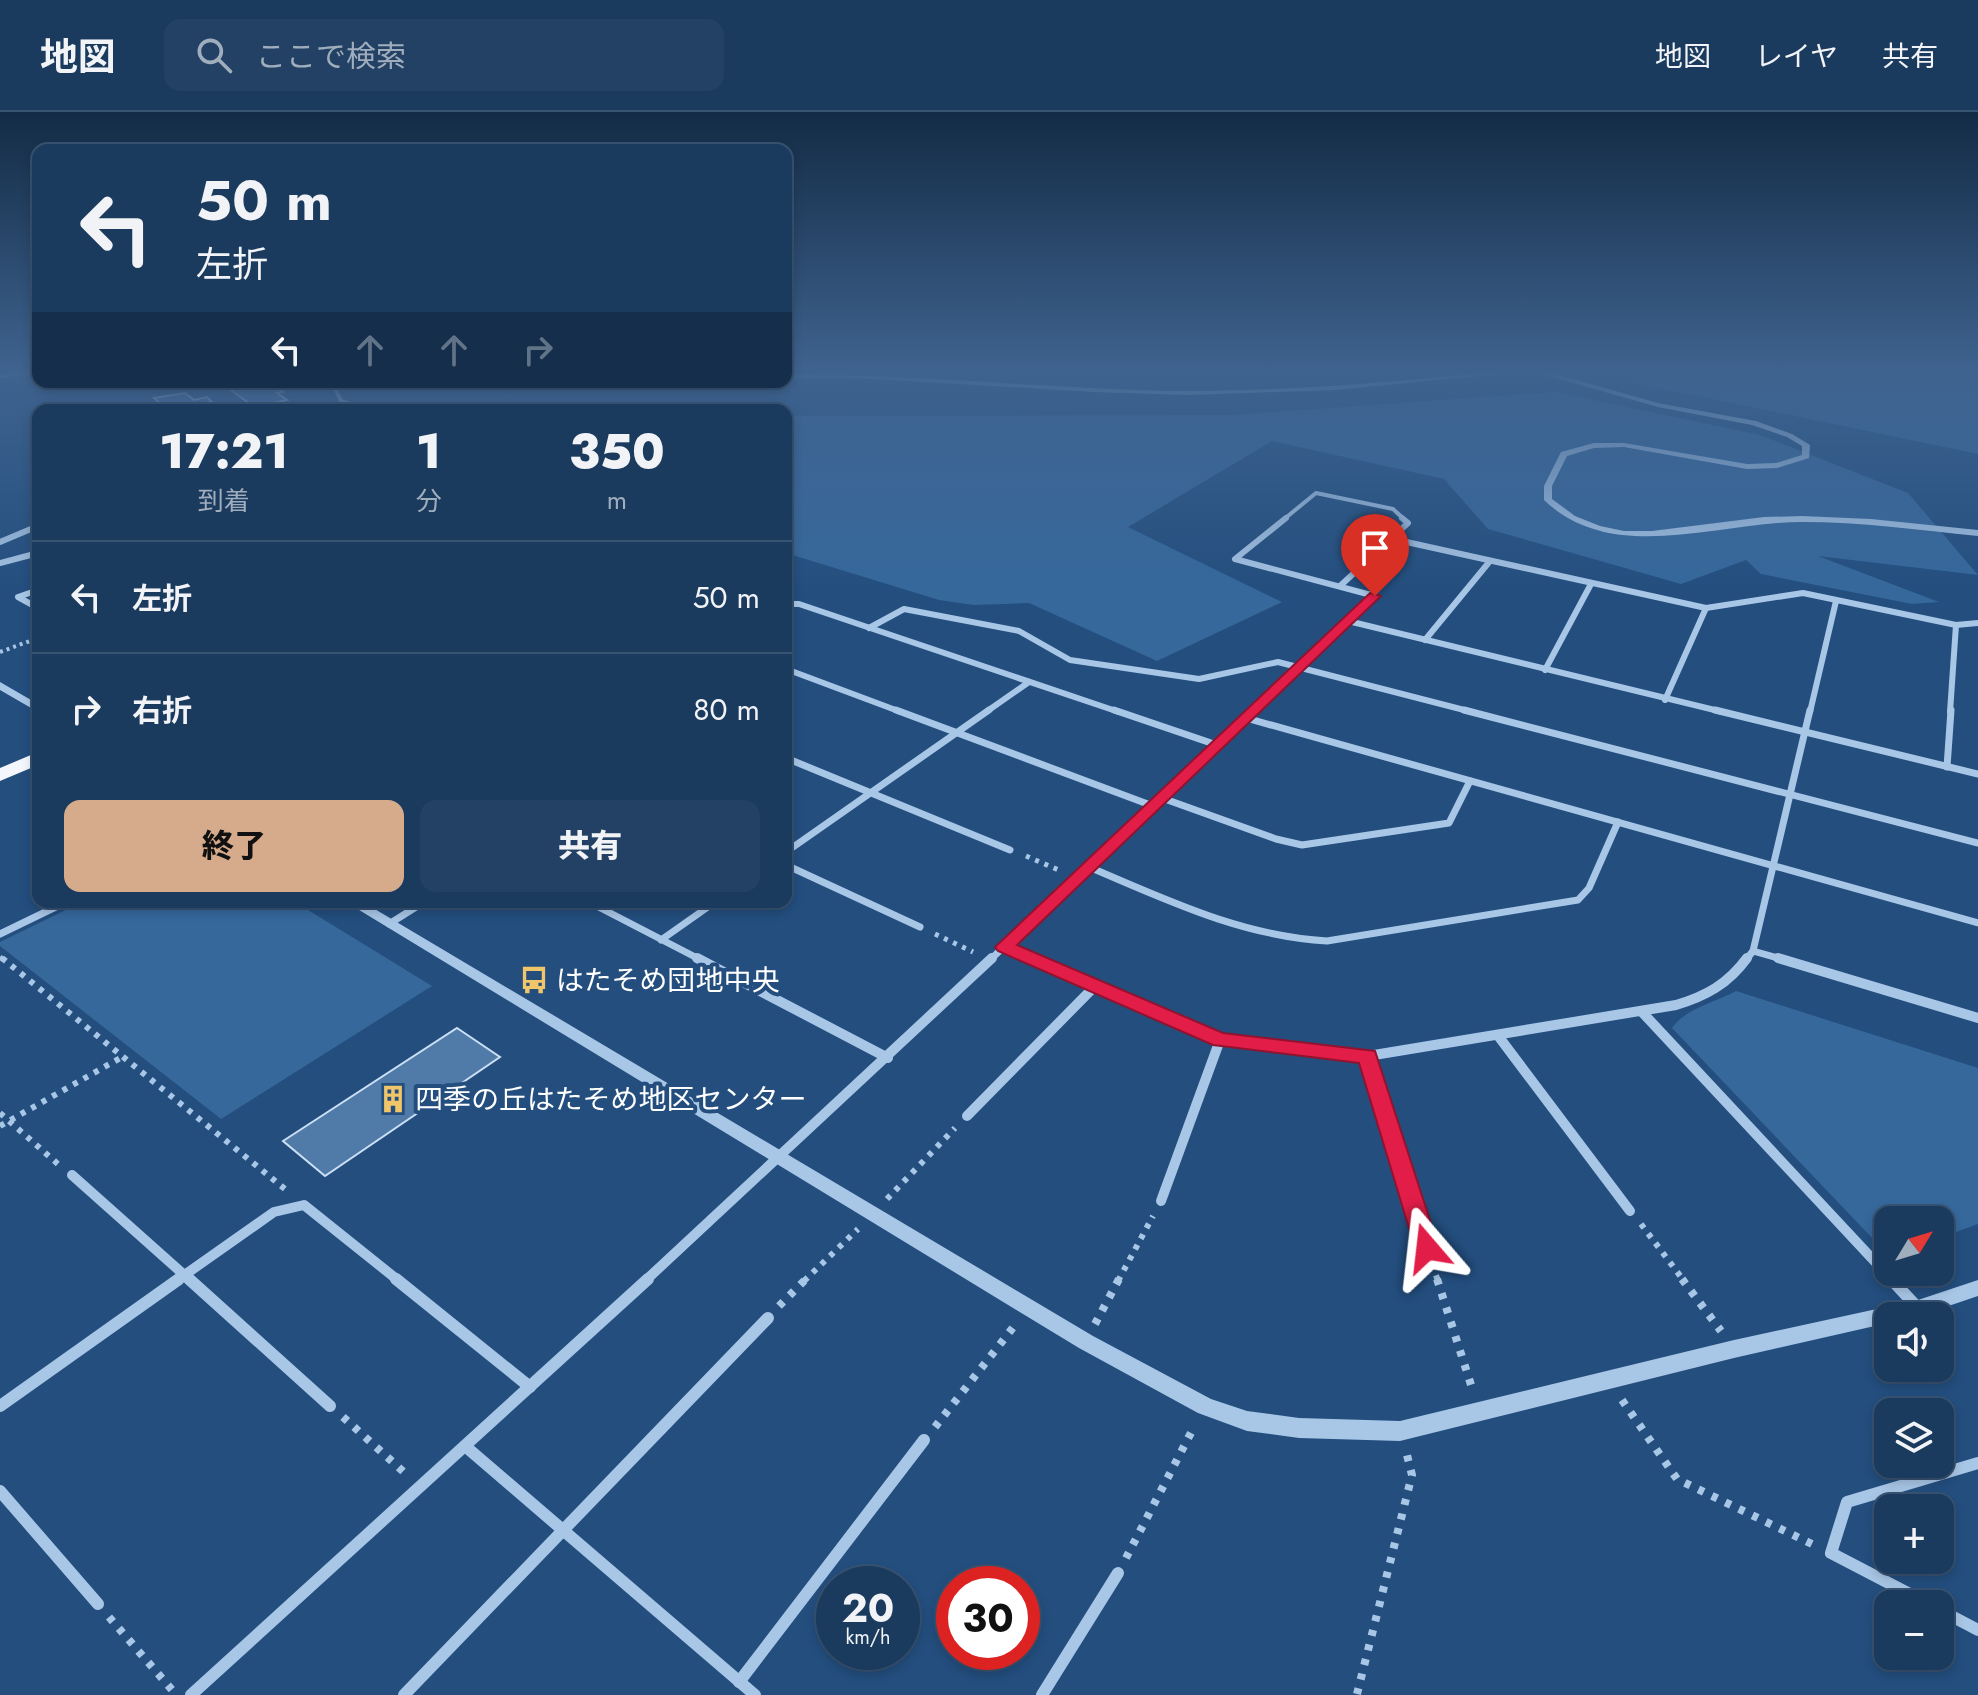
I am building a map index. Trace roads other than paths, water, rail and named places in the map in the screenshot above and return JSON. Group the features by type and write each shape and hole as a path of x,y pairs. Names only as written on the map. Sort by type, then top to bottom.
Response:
{"highway":[{"path":"0,775 32,761"}],"street":[{"path":"1804,444 1806,456 1792,463 1770,466 1716,461 1621,444 1576,449 1564,454 1548,486 1548,500 1564,515 1580,523 1609,531 1643,535 1682,534 1764,520 1811,519 1978,533"},
{"path":"191,1695 781,1158 1375,596 1235,559 1316,493 1393,509 1408,523 1340,586"},
{"path":"0,542 32,529"},
{"path":"1393,539 1706,608 1803,593 1956,625 1978,623"},
{"path":"0,563 32,555"},
{"path":"1425,640 1490,561"},
{"path":"1545,670 1591,584"},
{"path":"32,592 18,597 32,605"},
{"path":"1004,947 1220,1040 1368,1056 1499,1037 1678,1004 1728,981 1753,951 1836,601"},
{"path":"792,604 1217,745"},
{"path":"1665,700 1706,608"},
{"path":"869,628 904,609 1019,631 1070,660 1199,679 1278,662 1978,843"},
{"path":"1348,621 1978,774"},
{"path":"1947,767 1956,625"},
{"path":"792,671 1153,806"},
{"path":"792,848 1029,682"},
{"path":"0,685 32,705"},
{"path":"1246,718 1978,923"},
{"path":"792,760 1010,850"},
{"path":"1162,798 1276,839 1302,845 1449,823 1470,781"},
{"path":"1089,867 1242,929 1291,941 1327,941 1578,900 1589,888 1618,822"},
{"path":"792,868 920,927"},
{"path":"0,934 54,908"},
{"path":"363,908 1086,1342 1205,1406 1247,1421 1299,1428 1400,1431 1874,1318"},
{"path":"389,924 414,908"},
{"path":"600,908 888,1058"},
{"path":"661,940 706,908"},
{"path":"1753,951 1978,1018"},
{"path":"967,1116 1094,987"},
{"path":"1642,1012 1912,1302"},
{"path":"1499,1037 1630,1211"},
{"path":"1161,1201 1220,1040"},
{"path":"1368,1056 1427,1248"},
{"path":"72,1175 330,1406"},
{"path":"0,1406 274,1212 304,1205 530,1387"},
{"path":"1936,1302 1978,1288"},
{"path":"404,1695 768,1318"},
{"path":"739,1682 924,1440"},
{"path":"465,1446 755,1695"},
{"path":"1902,1590 1831,1553 1847,1502 1978,1463"},
{"path":"0,1491 98,1604"},
{"path":"1042,1695 1118,1573"},
{"path":"1954,1617 1978,1630"}],"place":[{"name":"はたそめ団地中央","path":"534,980"},
{"name":"四季の丘はたそめ地区センター","path":"393,1099"}]}
